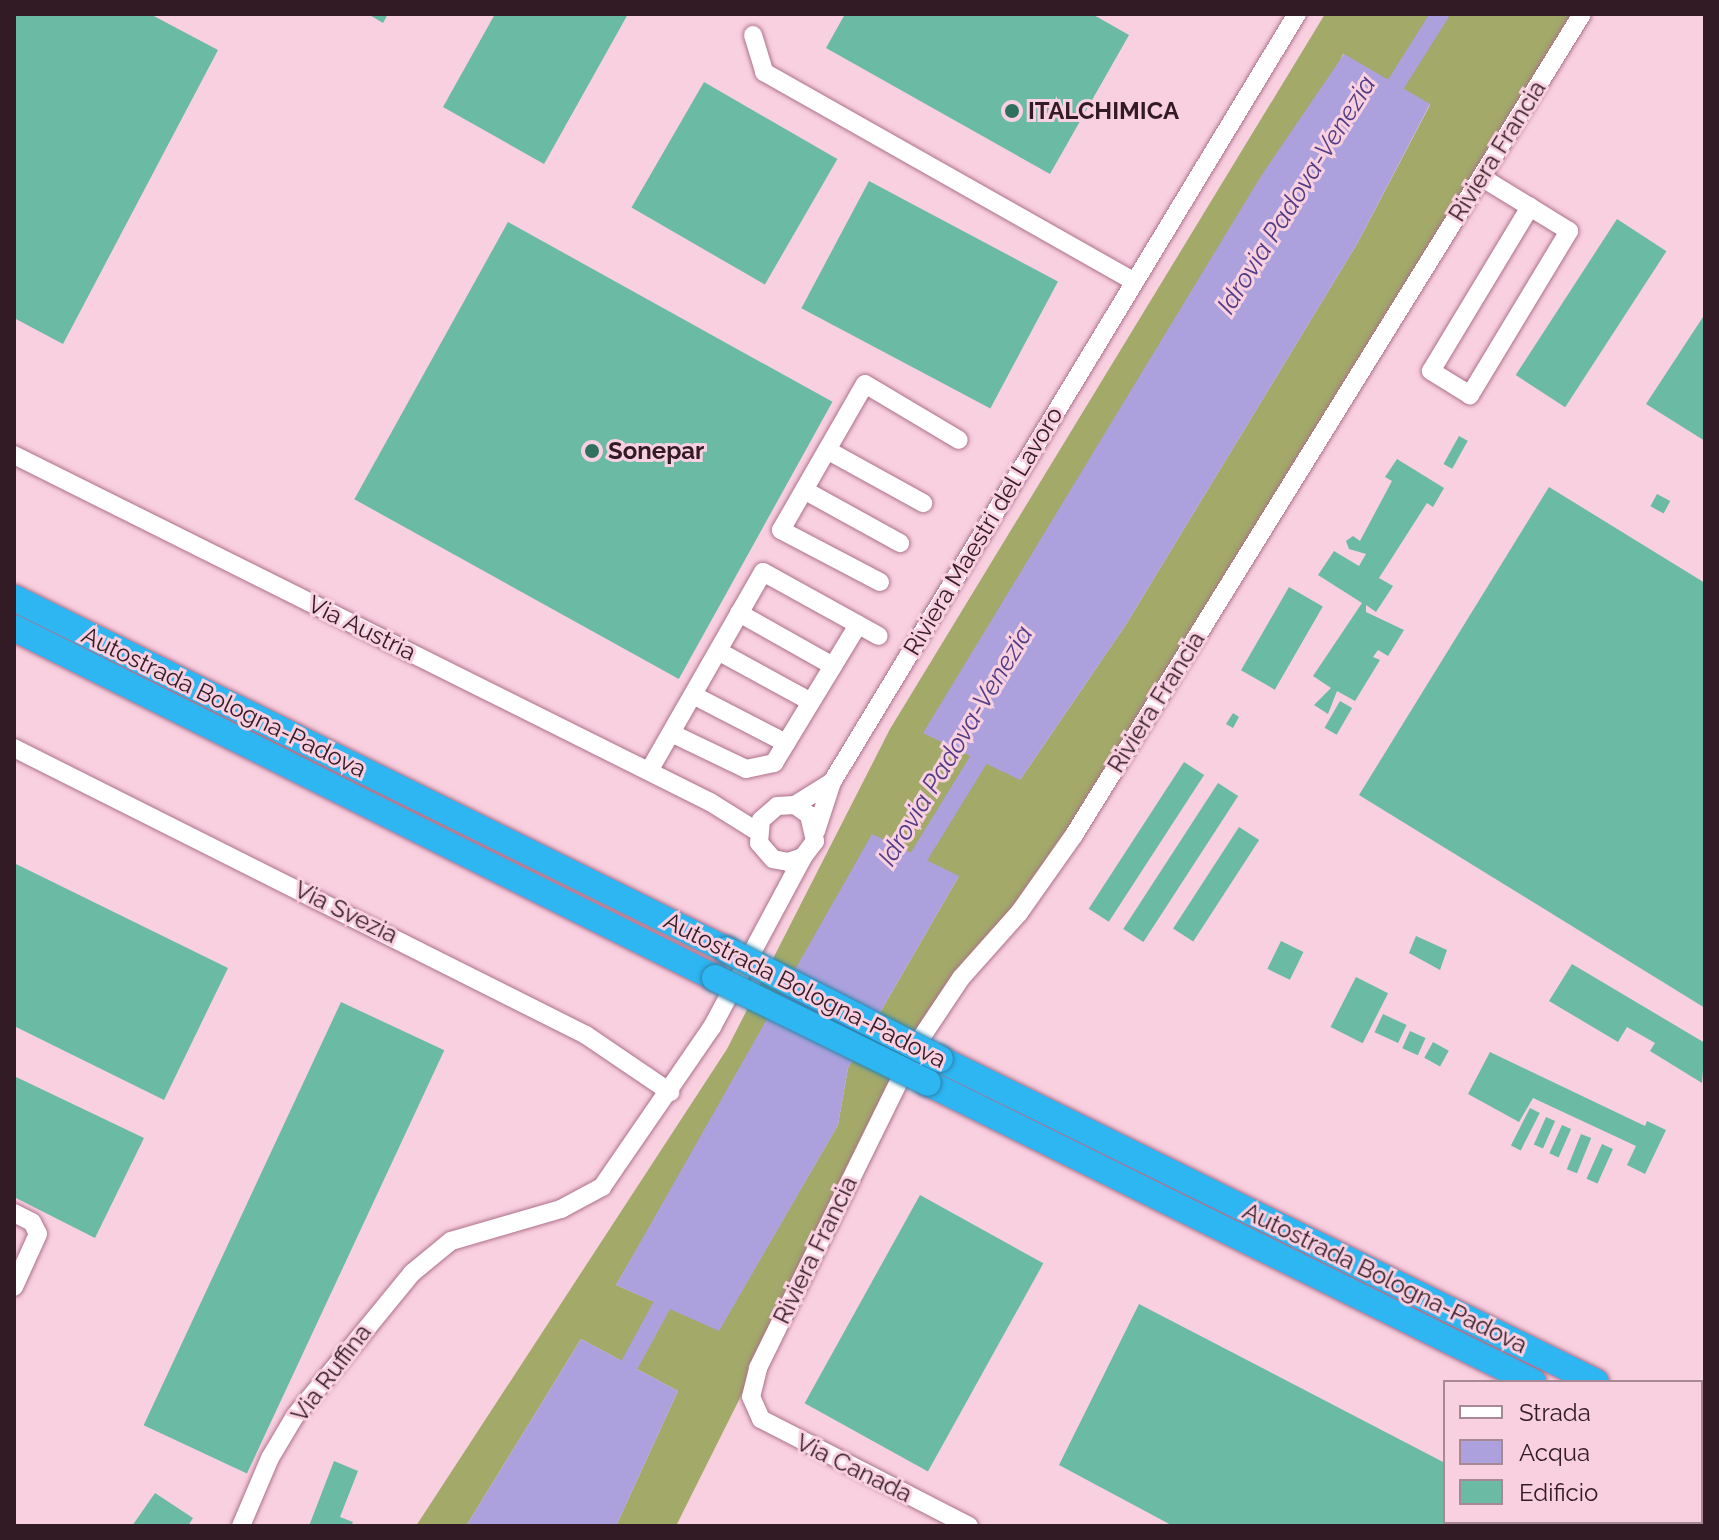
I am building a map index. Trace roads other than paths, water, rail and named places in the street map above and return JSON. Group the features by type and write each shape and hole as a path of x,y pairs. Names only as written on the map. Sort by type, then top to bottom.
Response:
{"highway":[{"name":"Autostrada Bologna-Padova","path":"14,598 1592,1380"},
{"name":"Autostrada Bologna-Padova","path":"14,628 1529,1380"}],"street":[{"name":"Riviera Maestri del Lavoro","path":"451,1241 561,1209 602,1187 670,1092 712,1027 775,904 803,857 816,831 832,782 1297,14"},
{"name":"Riviera Francia","path":"751,1397 764,1356 919,1041 961,978 1019,913 1074,835 1582,14"},
{"path":"753,35 764,72 1134,281"},
{"path":"1481,177 1530,207 1569,231 1470,395 1431,371 1530,207"},
{"path":"880,582 781,530 865,384 959,440"},
{"path":"827,450 923,503"},
{"name":"Via Austria","path":"14,455 649,771 710,802 758,832"},
{"path":"804,490 900,543"},
{"path":"649,771 763,572 879,636"},
{"path":"739,613 833,666"},
{"path":"671,733 746,769 774,763 858,625"},
{"path":"718,651 811,702"},
{"path":"693,695 786,743"},
{"name":"Via Svezia","path":"14,748 559,1021 670,1092"},
{"name":"Riviera Maestri del Lavoro","path":"769,811 795,805 832,782"},
{"name":"Via Austria","path":"710,802 769,811"},
{"path":"795,805 809,815 816,831"},
{"path":"758,832 769,811"},
{"name":"Riviera Maestri del Lavoro","path":"758,832 773,859 775,904"},
{"path":"773,859 788,862 803,857"},
{"path":"14,1213 32,1222 38,1234 14,1287"},
{"name":"Via Ruffina","path":"241,1526 270,1458 295,1416 383,1306 451,1241"},
{"name":"Via Canada","path":"751,1397 761,1419 787,1435 969,1526"}],"water":[{"path":"1344,54 1430,104 1357,244 1125,626 1020,780 923,733 1261,176"},
{"path":"872,834 959,876 848,1068 838,1125 719,1331 616,1285"},
{"path":"581,1339 678,1391 616,1526 466,1526"}],"waterway":[{"name":"Idrovia Padova-Venezia","path":"1384,103 1440,14"},
{"name":"Idrovia Padova-Venezia","path":"907,876 990,741"},
{"name":"Idrovia Padova-Venezia","path":"619,1384 674,1283"}],"place":[{"name":"ITALCHIMICA","path":"1012,111"},
{"name":"Sonepar","path":"592,451"}]}
